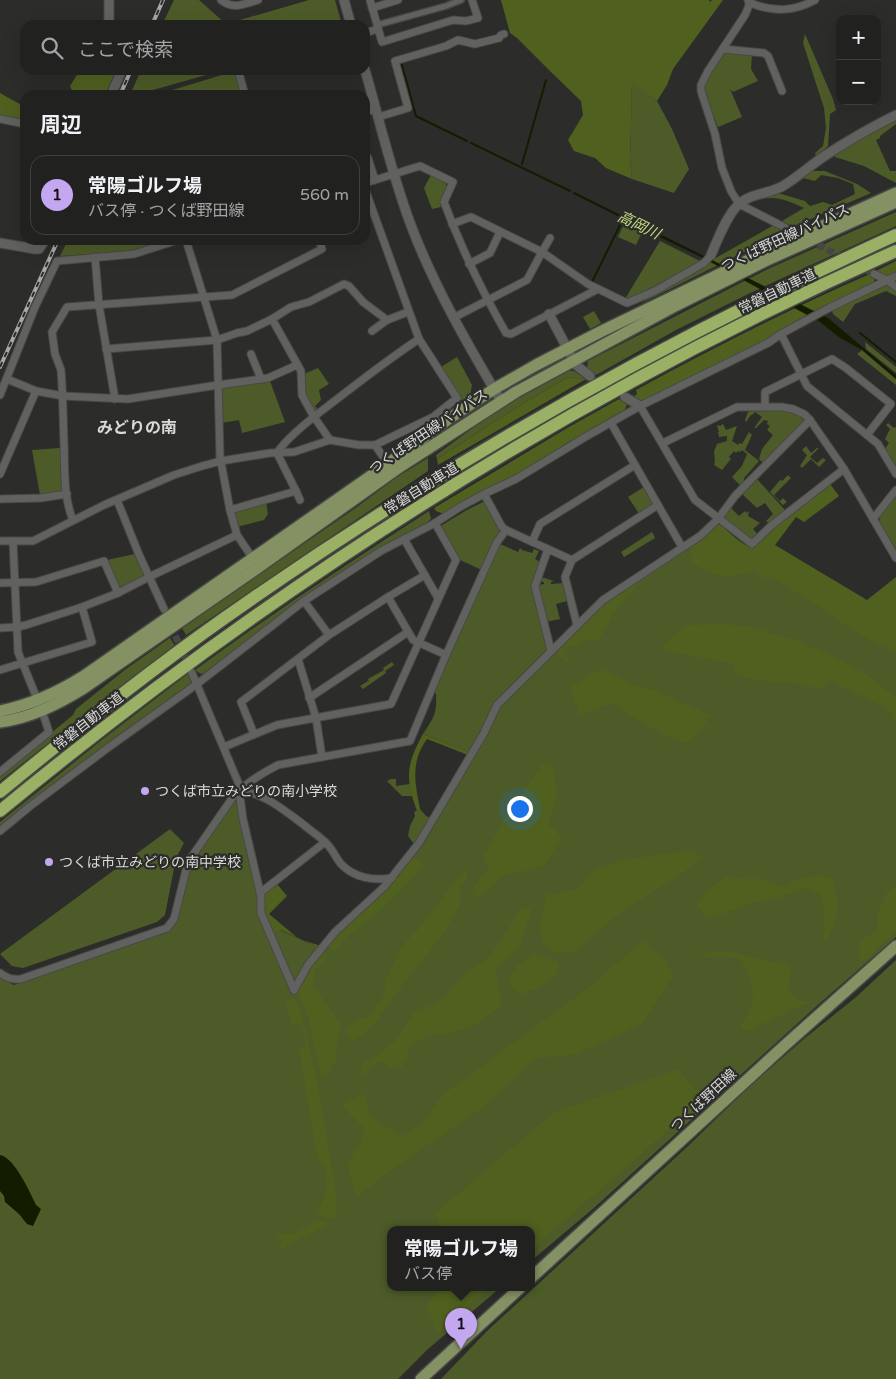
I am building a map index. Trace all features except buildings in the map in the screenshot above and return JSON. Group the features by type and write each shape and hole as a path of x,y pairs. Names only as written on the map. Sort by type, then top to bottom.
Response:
{"highway":[{"name":"常磐自動車道","path":"0,792 101,711 240,607 405,498 547,412 632,365 806,277 896,235"},
{"name":"常磐自動車道","path":"0,811 110,722 182,668 254,616 418,507 553,426 637,379 715,338 896,251"}],"main road":[{"name":"つくば野田線バイパス","path":"256,562 447,420 494,389 567,349 759,255 896,193"},
{"name":"つくば野田線バイパス","path":"0,722 23,716 40,706 501,401 573,360 765,261 896,202"},
{"name":"つくば野田線バイパス","path":"0,711 40,706"},
{"name":"つくば野田線","path":"535,1274 896,946"},
{"path":"421,1379 517,1291"}],"street":[{"path":"109,0 109,20"},
{"path":"221,0 235,7 258,0"},
{"path":"344,0 350,20"},
{"path":"398,0 371,4 382,42 453,20 466,22 478,18 472,0"},
{"path":"370,30 461,0"},
{"path":"790,230 739,204 731,191 722,168 715,134 701,89 708,71 745,15 749,2 768,9 780,10 799,8 815,0"},
{"path":"370,112 408,108 395,61 446,46 458,40 475,44 499,38 500,35 504,34"},
{"path":"723,48 764,53 768,56 782,91"},
{"path":"113,90 120,75"},
{"path":"239,75 244,90"},
{"path":"366,75 394,174 411,226 425,260 453,318 501,401"},
{"path":"452,224 471,218 542,252 598,289 627,303 655,291 704,264 711,255 733,210 744,200 784,185 848,141 896,115"},
{"path":"0,119 20,123"},
{"path":"370,164 375,180"},
{"path":"370,182 420,166 453,182 444,202 469,264 506,333 511,334 598,289"},
{"path":"0,541 33,541 117,500 183,472 221,461 294,452 330,440 375,445 433,417 457,398 419,339 370,203"},
{"path":"469,264 490,253 500,232"},
{"path":"453,318 527,280 550,238"},
{"path":"0,243 35,249 39,249 42,245"},
{"path":"0,396 35,307 54,265 58,261 134,254 162,245"},
{"path":"188,245 217,340 221,461 230,510 237,535 256,562"},
{"path":"73,520 67,494 65,471 61,370 55,354 52,332 67,307 232,294 322,249 321,245"},
{"path":"95,257 99,305 115,399"},
{"path":"874,274 896,287"},
{"path":"0,831 29,807 197,684 304,601 381,551 435,523 484,494 516,479 640,406 768,343 829,308 896,276"},
{"path":"106,349 217,340 247,331 272,319 291,306 309,302 344,284 349,286 363,302 387,320"},
{"path":"372,331 387,320 408,312"},
{"path":"549,314 576,365 590,376"},
{"path":"272,319 301,371 302,395 330,440"},
{"path":"781,334 807,386 878,444 896,474"},
{"path":"277,453 281,446 314,417 392,357 419,339"},
{"path":"252,354 261,379"},
{"path":"765,406 765,392 832,359 892,404 867,435"},
{"path":"7,379 36,391 63,396 128,399 268,378 297,365"},
{"path":"0,474 36,391"},
{"path":"624,397 640,406 695,500 752,544 772,525 844,470"},
{"path":"663,444 737,406 782,407 804,414 844,470 896,558"},
{"path":"192,672 238,782 243,819 260,893 261,913 294,990 308,965 335,932 384,887 419,843 484,733 498,705 603,600 700,536 718,519 735,496 810,420"},
{"path":"610,423 682,547"},
{"path":"375,445 388,464"},
{"path":"277,453 300,500"},
{"path":"532,542 540,524 635,465"},
{"path":"873,519 896,490"},
{"path":"230,510 296,491"},
{"path":"0,499 41,498 67,494"},
{"path":"484,494 502,527 572,560"},
{"path":"117,500 164,609"},
{"path":"577,625 564,577 572,560 658,505"},
{"path":"224,747 277,725 392,704 456,560 435,523"},
{"path":"0,973 14,980 21,979 167,928 174,919 188,862 217,819 240,790 278,765 410,741 446,655 498,542 506,530"},
{"path":"0,628 17,627 82,607 118,593 237,535"},
{"path":"404,539 438,598"},
{"path":"0,772 49,732 18,652 13,541"},
{"path":"548,549 535,586 551,651"},
{"path":"0,583 36,582 104,561 118,593"},
{"path":"254,734 241,702 330,635 388,596 425,575"},
{"path":"388,596 413,640 446,655"},
{"path":"304,601 330,635"},
{"path":"0,670 92,642 82,607"},
{"path":"309,698 408,632"},
{"path":"298,659 316,718 322,757"},
{"path":"240,790 249,791 276,803 325,842 334,851 340,863 354,874 369,878 392,878"},
{"path":"260,893 325,842"}],"green space":[{"path":"174,0 199,0 222,20 164,20"},
{"path":"309,0 335,0 341,20 240,20"},
{"path":"501,0 709,0 710,2 712,0 723,0 673,69 667,85 657,101 632,83 630,160 632,179 606,168 595,158 574,151 568,140 583,115 581,101 510,33"},
{"path":"805,34 836,110 830,114 828,146 816,156 815,153 823,146 826,128 824,108 803,43"},
{"path":"725,51 752,54 751,69 758,81 733,92 730,89 742,117 718,127 704,92 705,83"},
{"path":"77,75 114,75 107,90 72,90 70,86"},
{"path":"139,75 206,75 153,90 132,90"},
{"path":"222,75 236,75 241,90 172,90"},
{"path":"632,82 657,101 672,129 689,169 674,193 632,179 630,160"},
{"path":"0,93 20,104 20,120 0,116"},
{"path":"896,118 896,124 876,140 890,171 896,171 896,183 864,166 835,157 834,154"},
{"path":"810,171 825,171 857,184 871,193 792,227 782,221 804,208 789,201 776,198 763,199 747,204 756,198 778,193 805,201 810,206 823,202 832,205 855,194 853,184 838,178 821,175 815,181 803,178"},
{"path":"431,175 445,182 447,187 440,203 441,207 432,209 424,188"},
{"path":"896,212 896,226 748,294 676,330 596,375 587,369 588,361 768,269"},
{"path":"624,224 642,232 636,245 618,237"},
{"path":"774,225 784,232 640,304 714,259"},
{"path":"660,241 700,261 655,286 625,299"},
{"path":"66,245 151,245 132,251 60,256"},
{"path":"896,261 896,274 888,276 876,271"},
{"path":"870,274 875,276 874,282 870,286 643,401 632,398 637,394 636,390 693,359 781,315"},
{"path":"888,284 896,289 896,296 886,291 855,304 843,322 833,314 832,310"},
{"path":"594,311 601,323 590,329 583,317"},
{"path":"865,342 896,367 896,373 866,349"},
{"path":"862,350 896,379 896,385 857,354"},
{"path":"457,357 472,385 470,396 462,401 441,367"},
{"path":"318,368 329,384 319,390 321,400 315,406 319,411 315,412 306,396 304,374"},
{"path":"566,371 574,371 586,379 568,377 437,459 436,455 489,416"},
{"path":"568,377 586,379 438,465 437,459"},
{"path":"270,381 285,422 242,433 239,420 221,423 219,389 222,387"},
{"path":"619,399 626,402 627,405 624,411 567,443 521,472 479,492 444,514 436,511 434,508 569,427"},
{"path":"752,410 787,411 805,421 763,463 759,459 762,449 773,435 767,430 770,426 767,424 768,421 764,420 754,428 762,417 755,412 746,422 748,412"},
{"path":"888,423 894,428 896,427 896,468 884,450 889,443 885,439 890,429 886,425"},
{"path":"723,424 726,430 737,426 732,441 738,445 739,443 742,444 749,432 752,435 745,450 759,461 744,478 741,486 732,477 742,466 747,454 742,450 736,453 734,451 729,457 731,459 722,470 714,465 714,451 717,444 727,441 727,436 719,437 717,426"},
{"path":"806,446 811,453 819,448 810,457 817,463 823,458 826,460 819,467 811,459 802,468 800,466 807,455 802,450"},
{"path":"60,448 64,489 62,492 40,495 32,450"},
{"path":"428,458 428,471 186,635 182,628 357,507 397,477"},
{"path":"788,475 791,478 774,495 780,501 783,498 787,502 783,505 770,492 780,480 782,481"},
{"path":"757,479 785,510 770,524 766,521 773,514 765,503 757,508 741,493"},
{"path":"830,484 839,496 804,522 796,517 775,545 867,600 896,577 896,651 861,635 770,576 768,579 752,571 726,576 707,571 690,563 692,554 688,547 716,524 721,525 741,542 754,547 780,521"},
{"path":"644,487 653,506 640,515 628,497"},
{"path":"896,496 896,551 879,522 880,516"},
{"path":"266,502 268,514 264,520 237,527 233,514 235,511"},
{"path":"485,502 501,533 482,570 460,560 442,529 442,525"},
{"path":"730,507 739,516 745,511 747,513 749,511 748,516 760,523 753,529 758,535 754,539 750,540 723,519 723,516"},
{"path":"429,511 431,519 426,523 381,547 347,569 204,673 201,674 195,670 311,589"},
{"path":"721,525 742,543 747,546 756,547 863,615 896,593 896,937 820,1003 595,1207 535,1258 535,1226 387,1226 387,1291 496,1291 428,1349 398,1379 0,1379 0,978 14,985 169,931 177,921 191,864 237,800 239,801 258,890 290,989 337,934 387,889 424,843 475,754 423,734 435,711 436,694 434,691 500,544 518,552 520,548 532,553 534,549 539,551 535,559 540,562 532,584 547,651 603,603"},
{"path":"652,532 655,538 624,557 621,552"},
{"path":"135,554 144,573 142,576 121,587 118,586 107,560"},
{"path":"541,577 554,581 551,584 564,583 567,601 556,604 560,619 546,622 538,585 544,584 544,582 540,582"},
{"path":"643,577 617,608 599,640 589,639 576,646 566,646 563,652 570,659 567,663 557,653 556,651 603,603"},
{"path":"722,624 748,626 798,641 839,659 872,678 896,698 896,721 894,722 890,710 830,681 819,689 799,684 753,680 732,673 735,664 662,650 668,640 687,625"},
{"path":"170,638 175,646 114,691 0,781 0,775 73,715 76,709 126,669"},
{"path":"392,662 394,665 385,671 386,673 363,689 360,686 369,682 368,679 384,670 383,668"},
{"path":"601,669 634,685 654,690 710,715 702,730 687,743 666,736 631,716 615,704 606,705 581,715 572,696 571,682 579,684 588,675"},
{"path":"189,673 191,683 189,685 58,780 0,827 0,822"},
{"path":"423,734 470,752 468,755 427,739 418,756 416,765 415,773 420,809 417,811 410,789 409,772 413,754"},
{"path":"551,764 555,775 557,797 548,824 562,837 545,865 521,872 505,874 478,899 471,891 489,866 482,860 504,819 542,765"},
{"path":"396,779 396,786 410,784 412,796 402,796 387,781"},
{"path":"420,809 426,816 431,818 414,844 408,836 415,816 414,812"},
{"path":"170,829 184,843 176,858 165,915 157,922 23,968 12,966 0,954"},
{"path":"691,850 705,859 695,862 682,874 621,912 576,951 557,954 544,945 539,929 546,895 578,889 594,870 622,860"},
{"path":"413,857 424,865 398,894 346,938 334,953 328,945 337,934 387,889"},
{"path":"467,868 468,876 460,888 461,903 445,932 377,1020 363,1035 352,1042 345,1031 356,1020 370,1016 384,995 385,982 401,947 422,925"},
{"path":"817,875 831,878 837,895 836,919 826,942 823,936 824,907 821,895 805,888 779,898 754,903 707,919 697,905 707,890 727,876 742,879 762,879 783,887 798,879"},
{"path":"277,884 287,896 269,914 298,938 281,930 273,935 262,914 263,896"},
{"path":"896,885 896,932 863,961 858,956 861,940 877,930 877,914 887,892"},
{"path":"532,906 518,949 495,969 502,1005 475,1025 449,1033 429,1036 410,1045 408,1056 402,1067 390,1067 379,1061 362,1076 360,1073 362,1064 378,1055 396,1040 413,1013 437,1003 469,970 487,959 520,909"},
{"path":"280,930 315,946 309,960 294,982 273,935"},
{"path":"302,940 321,946 309,960 315,946"},
{"path":"642,941 666,960 673,976 642,1024 574,1055 536,1058 484,1107 404,1161 356,1197 347,1165 365,1129 341,1105 364,1093 370,1117 403,1136 427,1119 441,1096 593,984"},
{"path":"323,951 327,957 315,971 313,985 341,1024 335,1054 337,1061 331,1068 332,1071 321,1078 308,1016 297,991 310,967"},
{"path":"710,952 728,952 791,965 788,990 800,1001 812,1001 745,1032 740,1026 749,1011 753,996 747,971 740,959 698,957"},
{"path":"534,954 558,962 558,969 555,975 546,983 520,995 508,981 518,965"},
{"path":"896,960 896,1379 441,1379 487,1331 530,1291 535,1291 535,1287 687,1147 750,1086 855,998"},
{"path":"293,997 305,1027 321,1101 336,1192 337,1217 334,1218 326,1218 315,1213 325,1193 327,1177 325,1167 317,1157 299,1050 304,1047 306,1039 302,1025 292,1024 285,1004"},
{"path":"678,1069 704,1099 535,1247 535,1226 439,1226 435,1213 554,1112"},
{"path":"320,1221 325,1221 328,1225 281,1249 282,1241 276,1234 294,1233"},
{"path":"439,1291 485,1291 438,1332 426,1305"}],"water":[{"path":"626,217 828,318 896,375 896,379 862,350 840,338 820,322 703,258 624,220"},
{"path":"0,1155 5,1157 16,1168 36,1205 41,1209 33,1226 27,1224 5,1202 4,1196 0,1191"}],"waterway":[{"name":"高岡川","path":"401,62 416,116 467,141"},
{"path":"522,164 546,80"},
{"name":"高岡川","path":"471,143 570,191"},
{"name":"高岡川","path":"574,193 626,219"},
{"path":"592,282 624,217"},
{"path":"860,333 896,362"}],"tunnel":[{"path":"790,230 874,274"},
{"path":"171,626 189,666"}],"railway":[{"path":"154,20 163,0"},
{"path":"122,90 129,75"},
{"path":"0,367 56,245"}],"place":[{"name":"つくば市立みどりの南小学校","path":"145,791"},
{"name":"つくば市立みどりの南中学校","path":"49,862"},
{"name":"常陽ゴルフ場","path":"461,1349"}],"district":[{"name":"みどりの南","path":"137,427"}]}
